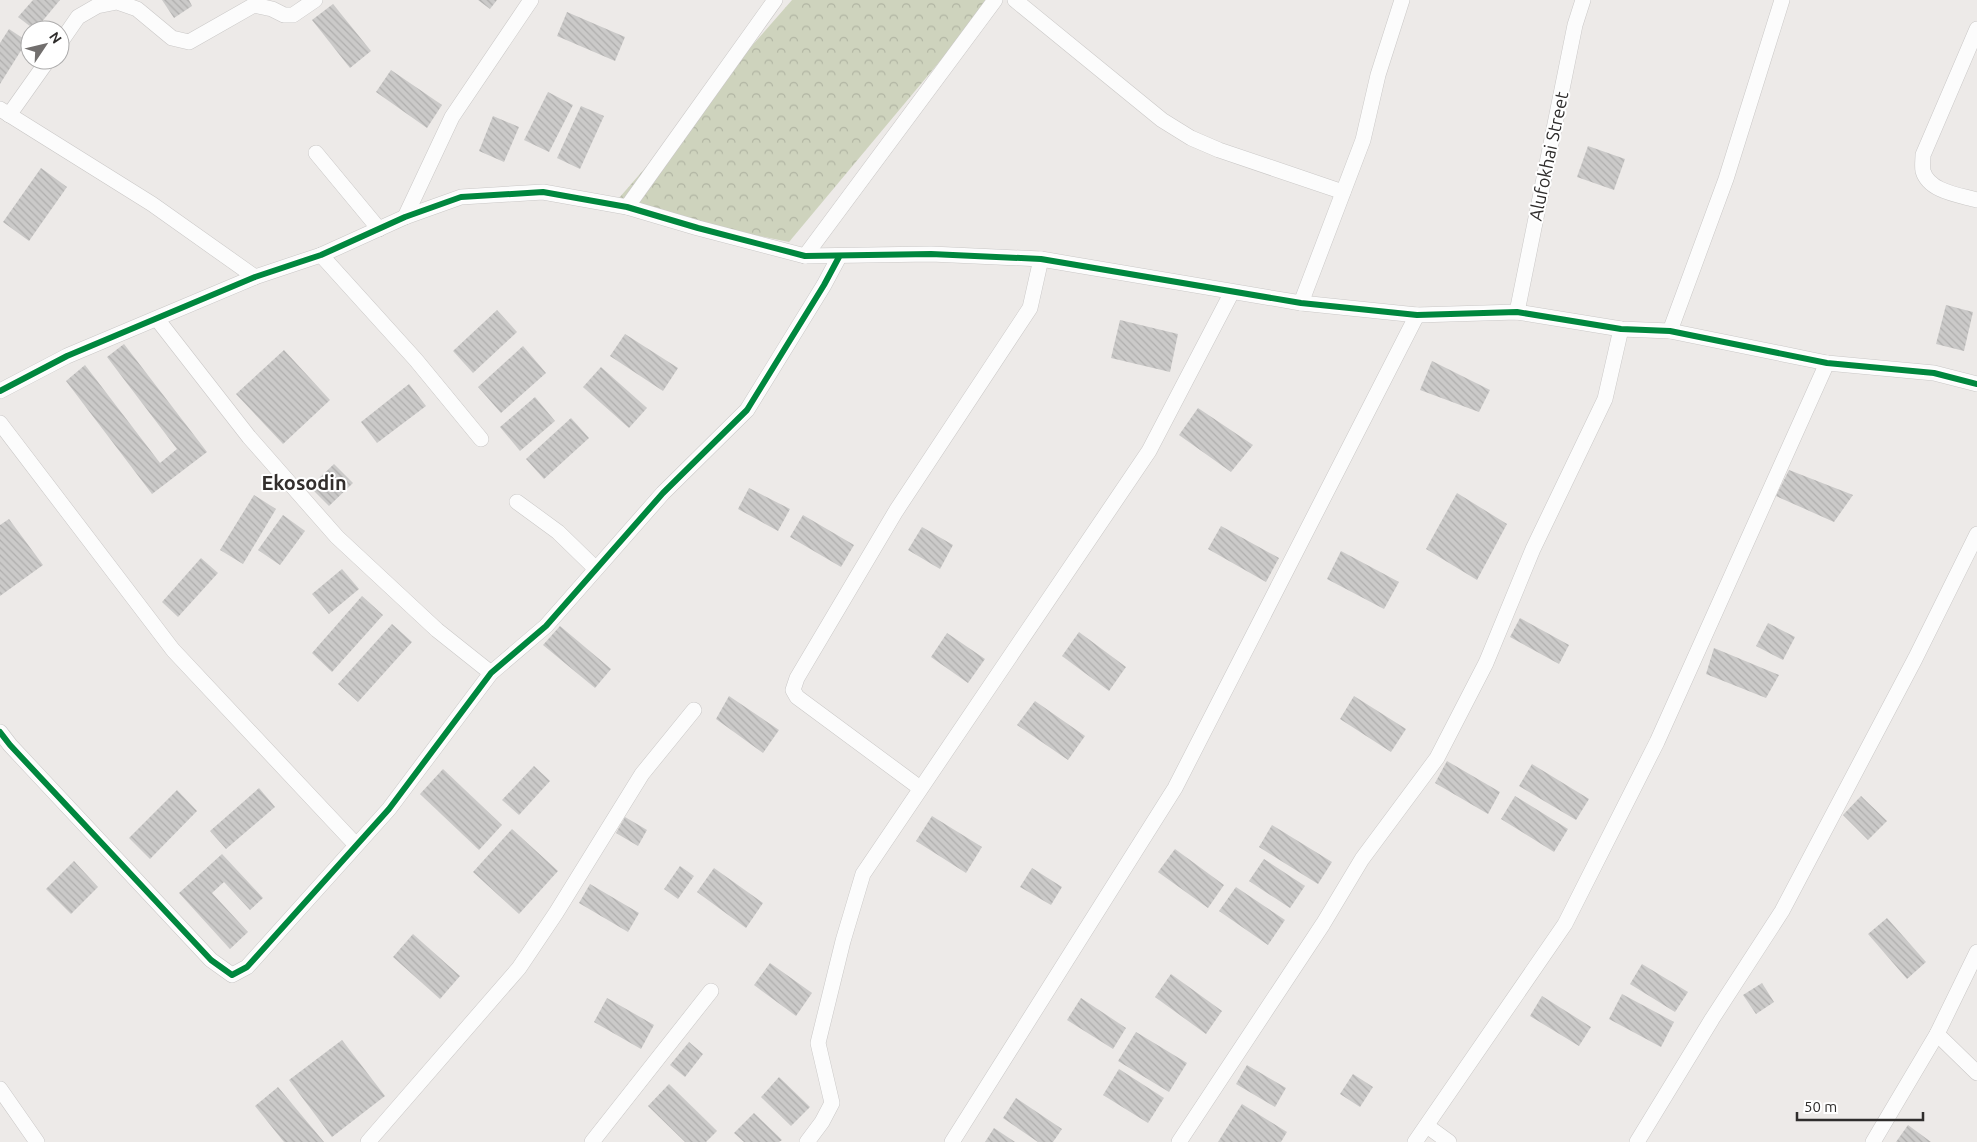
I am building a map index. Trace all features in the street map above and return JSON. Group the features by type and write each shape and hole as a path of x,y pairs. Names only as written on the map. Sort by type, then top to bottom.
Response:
{"street":[{"path":"70,29 78,17 97,6 117,2 137,9 172,38 189,42 254,5 270,4 284,15 293,15 315,0"},
{"path":"405,217 452,117 531,0"},
{"path":"805,256 995,0"},
{"path":"1015,0 1162,120 1191,138 1219,150 1343,192"},
{"path":"1301,303 1364,140 1378,75 1402,0"},
{"name":"Alufokhai Street","path":"1517,312 1575,25 1582,0"},
{"path":"1670,331 1726,179 1782,0"},
{"path":"628,207 772,1"},
{"path":"1977,29 1923,155 1923,172 1930,182 1941,190 1977,200"},
{"path":"40,70 5,112 152,204 255,277"},
{"path":"316,153 379,229"},
{"path":"0,391 67,356 255,277 321,255 405,217 461,197 542,192 628,207 698,228 805,256 839,257 931,254 1041,259 1301,303 1417,316 1517,312 1621,329 1670,331 1827,363 1934,373 1977,384"},
{"path":"321,255 416,360 481,439"},
{"path":"0,732 212,960 232,974 247,967 389,809 491,673 546,626 595,568 663,493 747,410 824,285 839,257"},
{"path":"920,788 797,697 793,690 797,678 896,511 1030,308 1041,259"},
{"path":"807,1142 822,1122 832,1103 818,1043 842,941 863,874 1149,451 1232,292"},
{"path":"952,1142 1175,788 1417,316"},
{"path":"157,319 249,436 337,537 438,630 491,673"},
{"path":"1179,1142 1323,924 1362,859 1437,758 1486,663 1533,549 1605,399 1621,329"},
{"path":"1415,1142 1565,924 1657,742 1827,363"},
{"path":"0,423 173,650 356,845"},
{"path":"517,502 558,532 595,568"},
{"path":"1637,1142 1712,1019 1782,911 1915,659 1977,534"},
{"path":"368,1142 519,968 556,913 642,774 694,710"},
{"path":"1873,1142 1936,1034 1977,952"},
{"path":"592,1142 711,991"},
{"path":"1936,1034 1977,1073"},
{"path":"0,1089 37,1142"},
{"path":"1427,1126 1449,1142"}],"green space":[{"path":"792,0 991,0 789,242 612,206"}],"building":[{"path":"33,0 60,0 43,20 22,20 18,17"},
{"path":"162,0 189,0 192,6 174,18"},
{"path":"478,0 497,0 490,9"},
{"path":"333,4 371,51 350,68 312,20"},
{"path":"567,12 625,37 615,61 557,36"},
{"path":"9,29 20,36 20,52 0,84 0,43"},
{"path":"391,70 442,105 427,128 376,92"},
{"path":"548,92 573,105 549,152 524,140"},
{"path":"581,106 604,116 580,169 557,158"},
{"path":"493,116 519,127 504,162 479,151"},
{"path":"1588,146 1625,159 1614,190 1577,177"},
{"path":"41,168 67,187 29,241 3,222"},
{"path":"1946,305 1973,312 1964,351 1936,344"},
{"path":"497,310 517,332 473,373 453,351"},
{"path":"1120,320 1178,334 1170,372 1111,358"},
{"path":"625,334 678,368 663,391 610,356"},
{"path":"124,344 207,452 152,494 66,381 85,365 160,463 177,449 107,357"},
{"path":"523,346 546,373 501,413 478,387"},
{"path":"284,350 330,400 283,444 236,394"},
{"path":"1432,361 1490,390 1479,412 1420,390"},
{"path":"601,367 647,408 629,428 583,387"},
{"path":"409,384 426,406 377,443 361,422"},
{"path":"535,397 555,421 520,451 500,427"},
{"path":"1198,408 1253,445 1231,472 1179,435"},
{"path":"571,418 589,438 544,479 526,459"},
{"path":"334,464 353,483 329,506 310,487"},
{"path":"1789,470 1853,495 1834,522 1776,496"},
{"path":"749,488 790,509 778,531 738,509"},
{"path":"1457,493 1507,524 1477,580 1426,549"},
{"path":"254,495 276,509 243,564 220,550"},
{"path":"283,515 305,531 280,565 258,550"},
{"path":"803,515 854,545 841,567 790,537"},
{"path":"9,519 43,565 0,596 0,525"},
{"path":"1221,526 1279,558 1266,582 1208,549"},
{"path":"922,527 953,545 940,569 908,550"},
{"path":"1341,551 1399,582 1384,609 1327,579"},
{"path":"201,558 218,573 178,617 162,602"},
{"path":"342,569 359,589 329,614 312,594"},
{"path":"362,596 383,615 332,672 312,653"},
{"path":"1520,618 1569,645 1559,664 1510,637"},
{"path":"1768,623 1795,637 1783,660 1756,646"},
{"path":"392,624 412,642 358,702 338,684"},
{"path":"560,626 611,669 595,688 543,645"},
{"path":"1079,632 1126,667 1109,691 1062,656"},
{"path":"947,633 985,659 968,683 931,657"},
{"path":"1714,648 1779,675 1766,698 1706,674"},
{"path":"729,696 779,730 763,753 716,719"},
{"path":"1354,696 1406,729 1391,752 1340,719"},
{"path":"1035,701 1085,736 1068,760 1017,725"},
{"path":"1447,761 1500,792 1488,814 1435,783"},
{"path":"1532,764 1589,799 1576,820 1519,786"},
{"path":"534,766 550,781 519,815 502,800"},
{"path":"443,769 502,825 479,850 420,794"},
{"path":"259,788 275,807 226,849 210,831"},
{"path":"177,790 197,811 150,859 129,838"},
{"path":"1515,796 1568,829 1554,852 1501,819"},
{"path":"1861,796 1887,821 1868,840 1843,815"},
{"path":"932,816 982,847 966,873 916,841"},
{"path":"625,817 647,830 638,846 616,833"},
{"path":"1272,825 1332,862 1318,884 1259,847"},
{"path":"512,829 558,871 519,914 473,872"},
{"path":"1175,849 1224,885 1208,908 1158,872"},
{"path":"222,854 263,898 250,910 224,882 212,893 248,932 230,949 179,893"},
{"path":"1264,859 1305,886 1290,908 1249,881"},
{"path":"74,861 98,887 71,914 46,889"},
{"path":"680,866 694,876 678,899 664,889"},
{"path":"714,868 763,903 746,928 697,892"},
{"path":"1032,868 1062,887 1051,905 1020,887"},
{"path":"590,884 639,913 628,932 579,903"},
{"path":"1236,887 1285,920 1268,945 1219,911"},
{"path":"1887,918 1926,962 1907,979 1868,934"},
{"path":"413,934 460,976 440,999 393,957"},
{"path":"770,963 812,993 796,1016 754,985"},
{"path":"1642,964 1688,992 1675,1012 1630,984"},
{"path":"1171,974 1222,1011 1206,1034 1155,997"},
{"path":"1762,983 1774,1002 1756,1014 1743,995"},
{"path":"1622,994 1674,1022 1661,1047 1609,1019"},
{"path":"1542,996 1591,1027 1579,1046 1530,1016"},
{"path":"607,998 654,1025 641,1049 594,1022"},
{"path":"1081,998 1126,1028 1113,1049 1067,1020"},
{"path":"1136,1032 1187,1063 1169,1092 1118,1061"},
{"path":"342,1040 385,1096 332,1137 289,1080"},
{"path":"689,1042 703,1054 685,1077 670,1065"},
{"path":"1247,1065 1286,1088 1275,1107 1236,1084"},
{"path":"1119,1069 1164,1098 1148,1123 1103,1095"},
{"path":"1353,1074 1373,1087 1360,1107 1340,1094"},
{"path":"779,1077 810,1107 791,1126 761,1097"},
{"path":"669,1084 717,1131 706,1142 685,1142 648,1106"},
{"path":"278,1087 324,1142 284,1142 255,1106"},
{"path":"1016,1098 1062,1129 1053,1142 1038,1142 1003,1118"},
{"path":"1242,1104 1287,1132 1281,1142 1218,1142"},
{"path":"754,1113 782,1140 779,1142 744,1142 734,1133"},
{"path":"1908,1125 1931,1142 1896,1142"},
{"path":"994,1128 1015,1142 985,1142"}],"cycle path":[{"path":"0,391 67,356 255,277 321,255 405,217 461,197 543,192 627,207 805,256 931,254 1041,259 1301,303 1417,315 1517,312 1621,329 1670,331 1827,363 1934,373 1977,384"},
{"path":"0,732 211,960 232,975 247,967 389,809 491,673 546,626 663,493 747,410 824,285 839,257"}],"district":[{"name":"Ekosodin","path":"304,482"}]}
